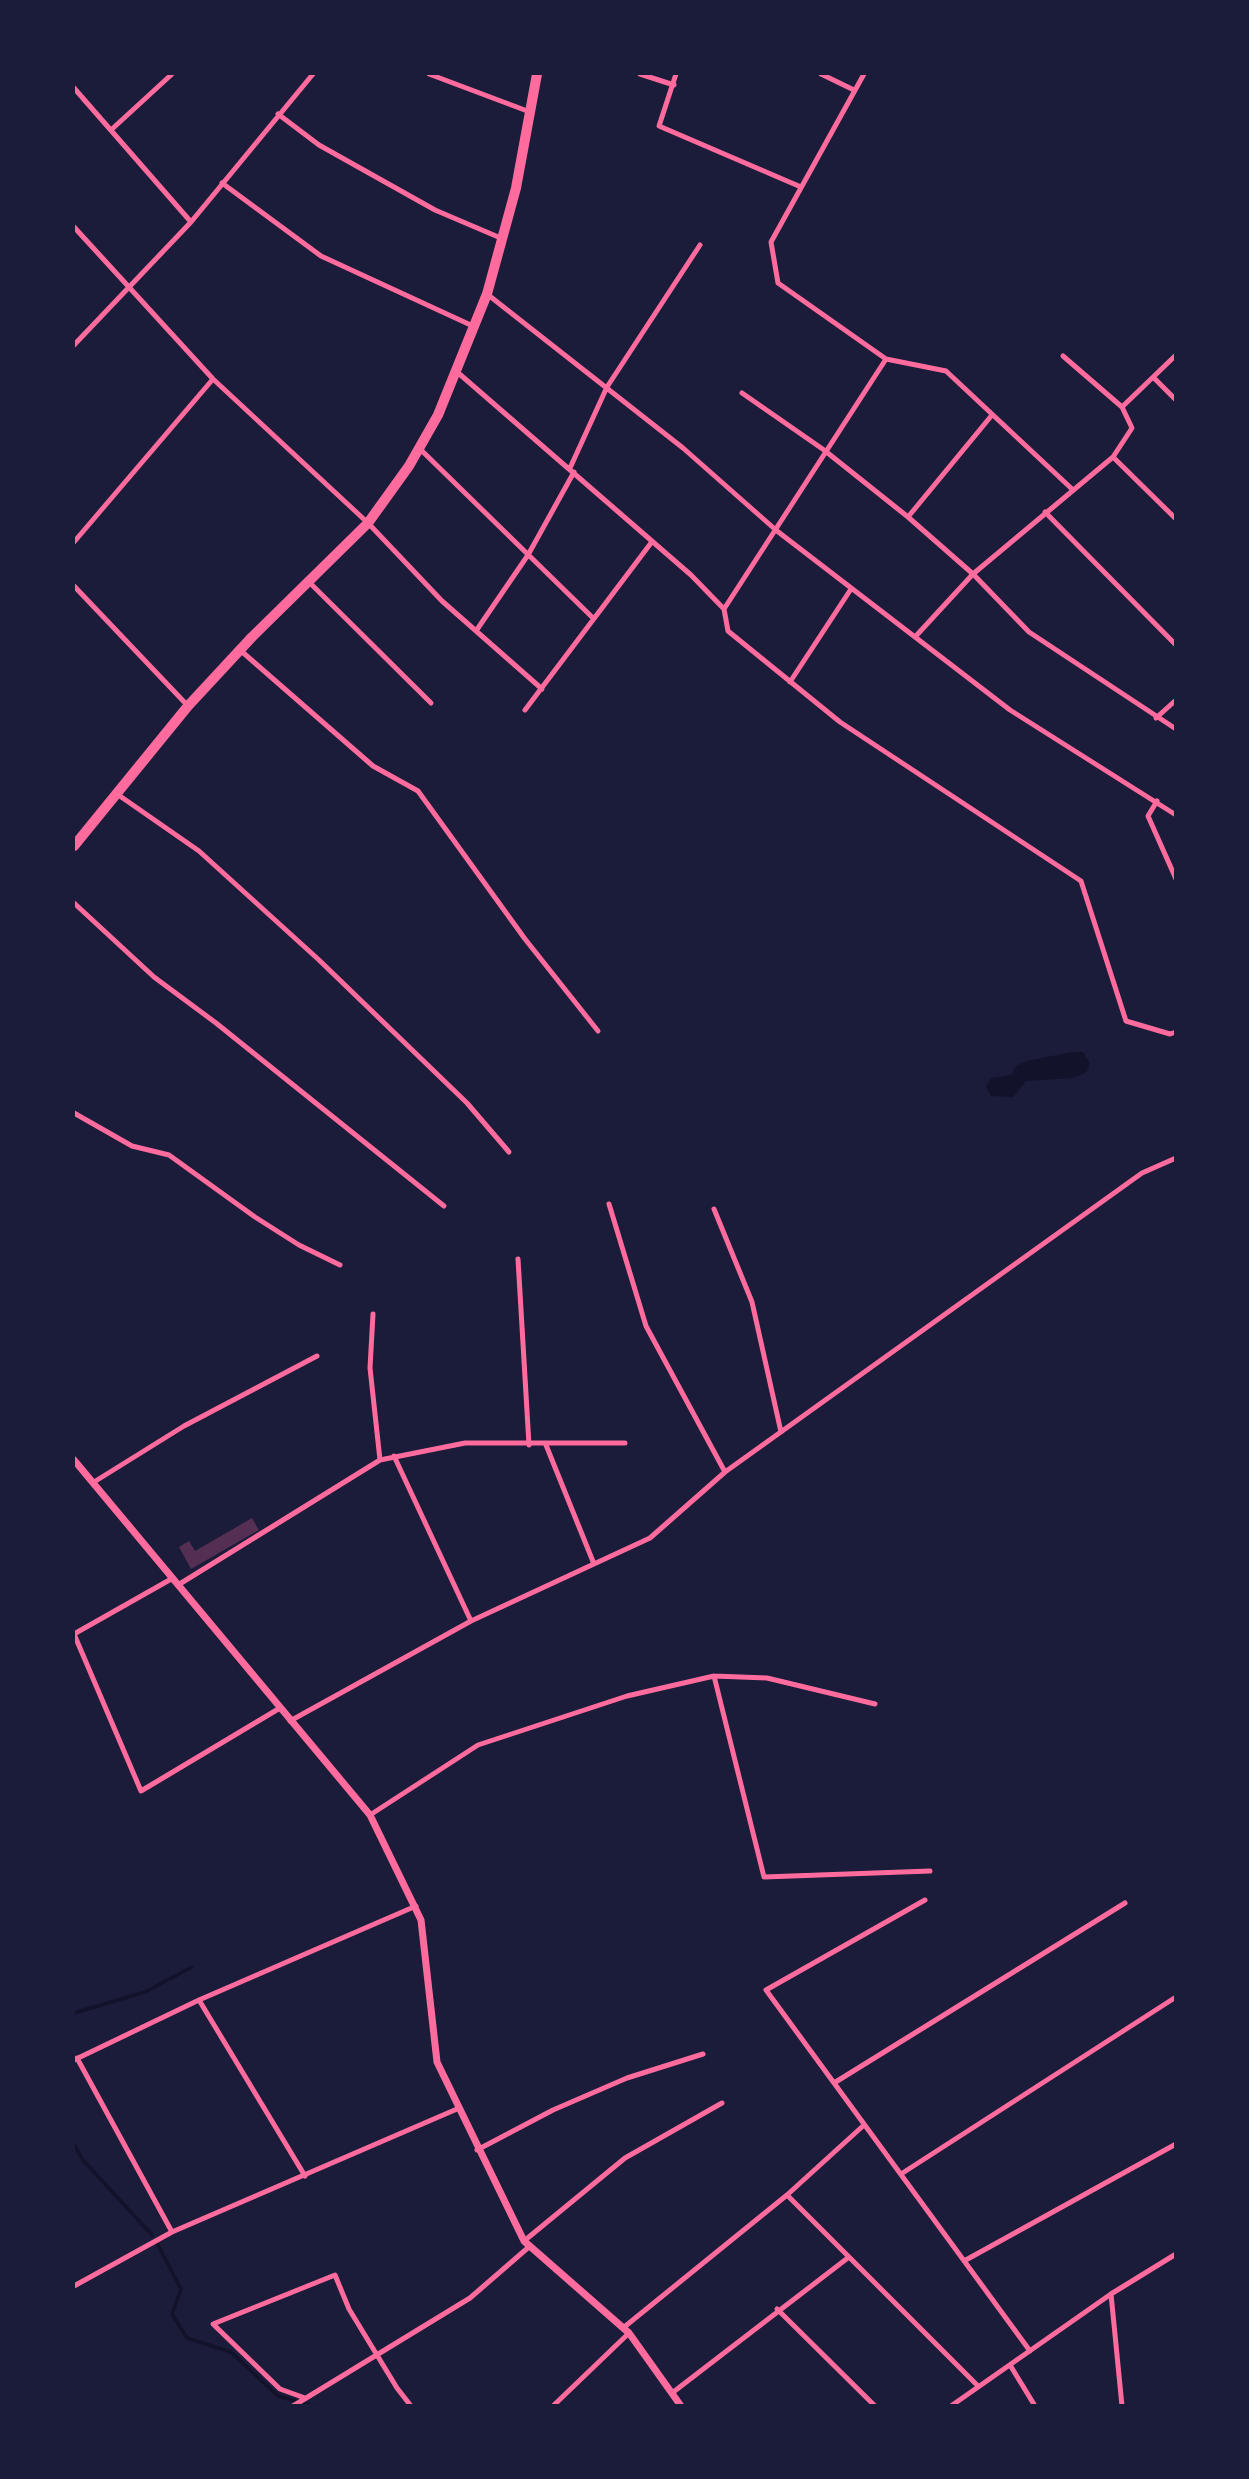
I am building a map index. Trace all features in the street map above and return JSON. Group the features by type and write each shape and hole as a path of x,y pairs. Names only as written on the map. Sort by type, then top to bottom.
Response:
{"highway":[{"path":"74,846 188,706 240,650 368,523 419,448 456,371 487,294 504,239 537,74"}],"street":[{"path":"111,130 172,74"},
{"path":"74,345 191,222 313,74"},
{"path":"429,74 530,112"},
{"path":"639,74 674,85"},
{"path":"676,74 659,126 801,187"},
{"path":"821,74 855,90"},
{"path":"864,74 771,242 778,283 886,359 946,371 1072,489"},
{"path":"74,88 191,222"},
{"path":"278,114 319,145 435,210 504,239"},
{"path":"222,183 321,256 475,327"},
{"path":"74,227 213,379 368,523 442,601 542,689"},
{"path":"476,631 527,555 572,470 607,387 700,245"},
{"path":"487,294 683,447 777,531 1010,710 1157,801 1175,815"},
{"path":"1122,407 1154,379 1175,355"},
{"path":"915,637 972,574 1113,457 1132,428 1122,407 1063,356"},
{"path":"724,609 777,531 824,450 886,359"},
{"path":"456,371 691,575 724,609 727,631 840,722 1081,881 1126,1021 1170,1034 1175,1032"},
{"path":"74,542 213,379"},
{"path":"1154,379 1175,400"},
{"path":"742,393 824,450 908,517 972,574 1029,632 1175,729"},
{"path":"908,517 992,415"},
{"path":"419,448 593,618"},
{"path":"1113,457 1175,519"},
{"path":"1045,512 1175,645"},
{"path":"525,710 651,543"},
{"path":"309,582 431,703"},
{"path":"74,586 188,706"},
{"path":"790,682 851,589"},
{"path":"240,650 373,766 418,791 525,939 598,1031"},
{"path":"1156,718 1175,700"},
{"path":"115,793 199,850 467,1102 509,1152"},
{"path":"1157,801 1148,816 1175,879"},
{"path":"74,903 154,977 216,1023 444,1206"},
{"path":"74,1113 132,1146 169,1154 254,1217 299,1245 340,1265"},
{"path":"290,1721 471,1621 650,1538 725,1472 1142,1173 1175,1158"},
{"path":"609,1204 646,1326 725,1472"},
{"path":"714,1209 752,1303 781,1432"},
{"path":"518,1259 529,1445"},
{"path":"373,1314 370,1368 380,1460"},
{"path":"94,1482 184,1426 317,1356"},
{"path":"280,1708 141,1791 74,1634 175,1582 380,1460 465,1443 625,1443"},
{"path":"545,1445 594,1564"},
{"path":"394,1456 471,1621"},
{"path":"74,1460 370,1815 421,1920 437,2062 457,2109 527,2244 626,2331 681,2406"},
{"path":"370,1815 478,1745 627,1696 714,1675 767,1678 875,1704"},
{"path":"714,1675 764,1877 930,1871"},
{"path":"925,1900 766,1990 1030,2351"},
{"path":"834,2083 1125,1903"},
{"path":"172,2232 75,2059 199,2000 416,1906"},
{"path":"901,2174 1175,1997"},
{"path":"199,2000 305,2176"},
{"path":"478,2150 553,2110 615,2084 703,2054"},
{"path":"411,2406 397,2388 379,2355 349,2309 335,2275 213,2324 280,2389 299,2402 379,2355 470,2298 625,2158 722,2103"},
{"path":"74,2286 172,2232 457,2109"},
{"path":"553,2406 626,2331 788,2195 864,2125"},
{"path":"964,2261 1175,2144"},
{"path":"788,2195 978,2386"},
{"path":"951,2406 1111,2294 1175,2254"},
{"path":"672,2393 777,2309 849,2257"},
{"path":"1111,2294 1122,2406"},
{"path":"777,2309 875,2406"},
{"path":"1010,2365 1035,2406"}],"shaded area":[{"path":"1083,1052 1090,1064 1086,1073 1072,1078 1026,1081 1013,1097 991,1096 986,1087 991,1078 1011,1075 1016,1066 1027,1061"}],"building":[{"path":"252,1518 259,1530 191,1569 179,1547 189,1541 195,1551"}],"waterway":[{"path":"74,2013 145,1992 192,1967"},
{"path":"74,2144 82,2159 152,2235"},
{"path":"157,2243 181,2289 172,2314 187,2338 231,2352 278,2396 323,2406"}]}
